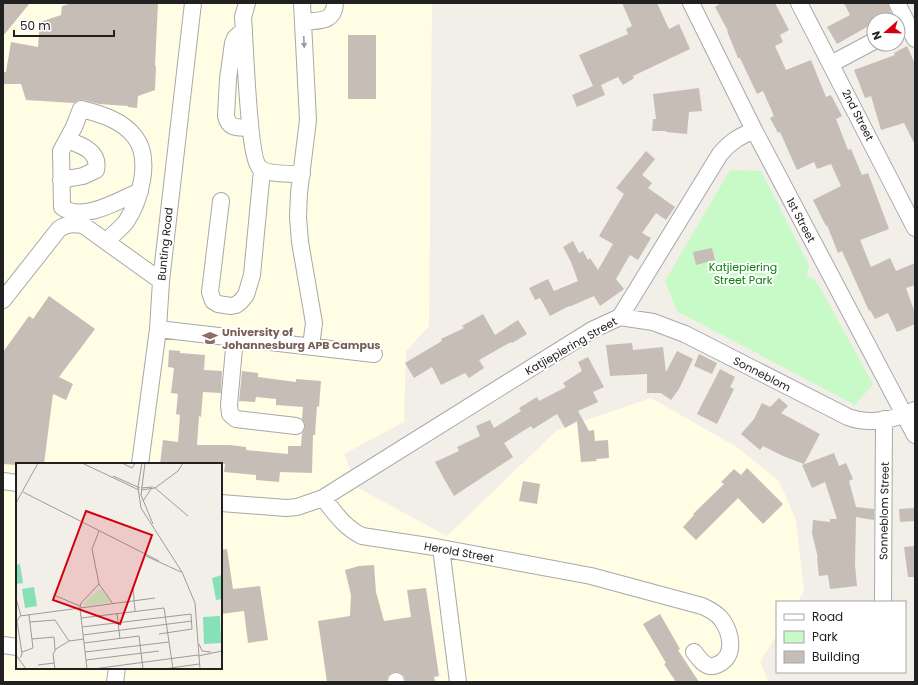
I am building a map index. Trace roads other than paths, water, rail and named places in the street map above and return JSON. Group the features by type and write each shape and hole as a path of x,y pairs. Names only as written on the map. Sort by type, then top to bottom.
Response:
{"street":[{"name":"Bunting Road","path":"141,457 158,329 161,281 194,3"},
{"name":"Bunting Road","path":"191,24 200,3"},
{"name":"Bunting Road","path":"191,24 204,3"},
{"path":"247,3 244,16 244,30 250,128 255,159 258,167 262,170 302,174"},
{"path":"302,3 308,120 299,193 298,217 300,242 314,323 311,346"},
{"path":"303,22 326,19 331,16 335,10 335,3"},
{"name":"1st Street","path":"691,3 754,130 910,413 915,435"},
{"name":"2nd Street","path":"799,3 915,228"},
{"path":"897,3 915,39"},
{"path":"244,30 235,38 233,43 228,79 226,116 227,122 232,126 250,128"},
{"path":"831,64 866,45"},
{"path":"106,241 125,222 132,212 140,191 143,166 140,145 135,137 108,116 81,109 74,127 60,150 62,206 71,212 83,212 105,208 140,191"},
{"name":"Katjiepiering Street","path":"323,498 592,330 620,317 720,154 731,142 754,130"},
{"path":"62,180 83,176 96,170 97,164 96,158 90,150 67,140"},
{"path":"221,201 210,292 213,301 218,304 231,306 236,305 246,295 252,275 262,170"},
{"path":"3,300 59,229 66,224 83,225 161,281"},
{"name":"Sonneblom","path":"620,317 653,322 685,334 858,421 871,421 910,413"},
{"path":"158,329 374,354"},
{"path":"235,337 229,405 230,414 236,419 296,426"},
{"name":"Sonneblom Street","path":"883,601 884,419"},
{"path":"131,463 141,457"},
{"path":"3,481 16,483"},
{"path":"222,503 286,508 302,506 323,498"},
{"name":"Herold Street","path":"323,498 342,522 352,531 362,536 441,548 590,576 702,606 718,615 726,627 730,636 730,649 722,662 715,666 705,664 694,652"},
{"path":"441,548 458,682"},
{"path":"3,646 16,647"},
{"path":"115,682 117,669"}],"place":[{"name":"University of Johannesburg APB Campus","path":"210,338"}],"park label":[{"name":"Katjiepiering Street Park","path":"743,273"}]}
